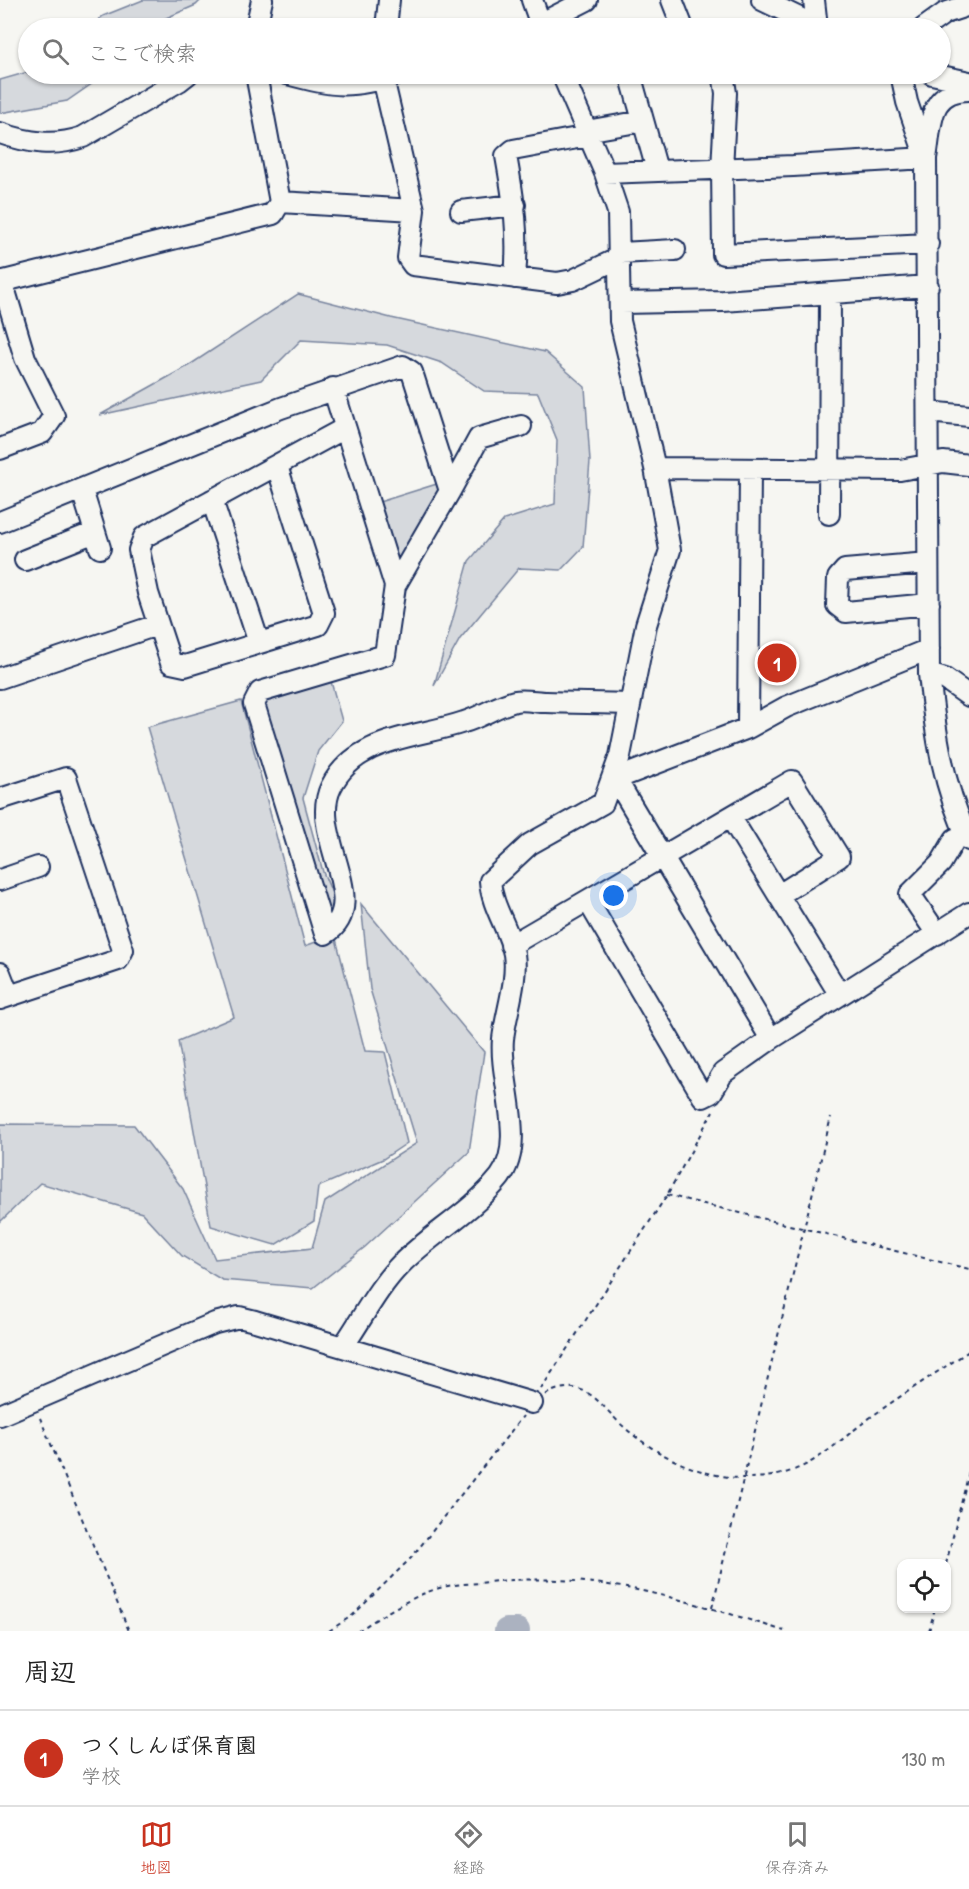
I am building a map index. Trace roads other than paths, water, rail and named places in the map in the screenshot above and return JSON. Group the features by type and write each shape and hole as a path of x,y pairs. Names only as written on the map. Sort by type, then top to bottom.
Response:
{"street":[{"path":"258,18 262,0"},
{"path":"387,18 389,0"},
{"path":"532,0 538,18"},
{"path":"555,18 587,0"},
{"path":"672,0 679,18"},
{"path":"762,0 799,18"},
{"path":"814,0 817,18"},
{"path":"935,18 969,5"},
{"path":"951,78 969,82"},
{"path":"0,133 20,140 50,144 69,142 83,137 174,84"},
{"path":"0,449 42,433 54,416 25,358 1,281 273,214 280,202 258,84"},
{"path":"323,84 330,86 357,84"},
{"path":"389,84 414,210 408,258 413,265 557,283 573,280 621,255 675,250"},
{"path":"344,1345 401,1264 448,1227 501,1175 511,1149 511,1113 503,1075 503,1041 515,965 511,945 491,899 490,881 530,844 603,803 620,756 628,704 646,625 670,550 655,468 620,321 622,303 618,212 605,173 566,84"},
{"path":"633,84 657,170"},
{"path":"725,84 723,254 928,244"},
{"path":"903,84 926,158"},
{"path":"937,934 910,894 941,864 955,839 968,837 963,812 940,757 929,674 926,158 938,101 946,93 969,90"},
{"path":"515,278 518,242 515,205 506,156 513,150 643,121"},
{"path":"605,173 926,158"},
{"path":"280,202 414,210"},
{"path":"461,211 515,205"},
{"path":"622,303 723,301 830,295 928,286"},
{"path":"829,514 830,295"},
{"path":"0,522 333,388 403,366 412,372 450,491"},
{"path":"333,388 395,586"},
{"path":"928,412 969,416"},
{"path":"521,426 479,438 395,586 386,655 260,692 254,704 325,934 338,926 345,906 339,866 330,845 324,812 330,788 342,768 356,755 384,741 428,734 466,722 515,701 628,704"},
{"path":"277,466 324,613 318,625 185,666 171,663 157,625 139,550 144,537 345,428"},
{"path":"655,468 900,470 943,462 969,465"},
{"path":"748,728 750,470"},
{"path":"25,560 98,540 82,490"},
{"path":"212,500 259,643"},
{"path":"928,563 845,570 838,578 837,605 846,612 929,604"},
{"path":"0,678 157,625"},
{"path":"613,780 748,728 786,707 929,649"},
{"path":"929,674 945,679 969,696"},
{"path":"0,799 63,770 123,950 118,960 4,998 0,973"},
{"path":"613,780 623,791 771,1039"},
{"path":"511,945 792,781 839,856 779,895"},
{"path":"731,818 840,995"},
{"path":"0,880 38,867"},
{"path":"588,901 703,1097 711,1093 723,1073 771,1039 969,913"},
{"path":"0,1415 228,1319 239,1317 344,1345 532,1403"}],"waterway":[{"path":"507,1631 517,1631"}],"place":[{"name":"つくしんぼ保育園","path":"777,663"}]}
